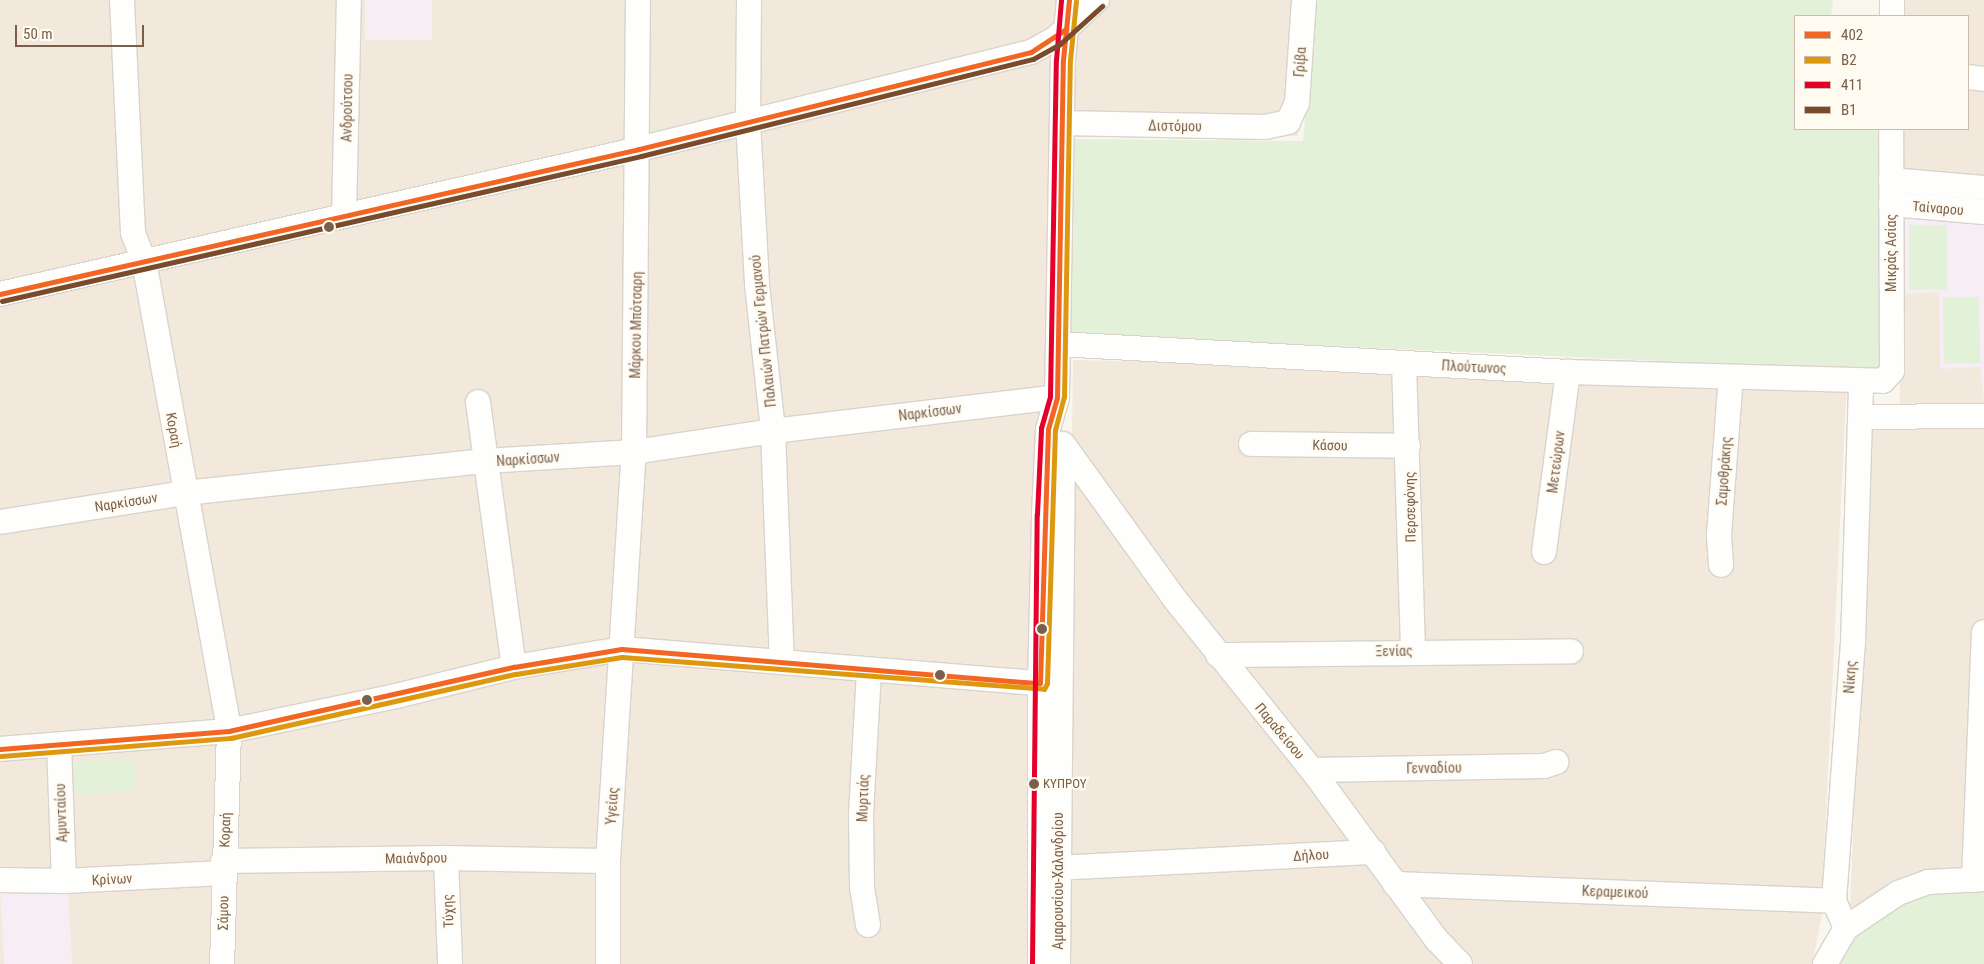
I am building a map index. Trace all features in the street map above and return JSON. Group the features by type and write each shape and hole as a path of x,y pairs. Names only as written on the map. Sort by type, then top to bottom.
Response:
{"street":[{"name":"Κοραή","path":"122,0 131,214 137,249 144,261 229,731 223,867"},
{"name":"Ανδρούτσου","path":"344,216 349,0"},
{"name":"Μάρκου Μπότσαρη","path":"622,649 634,452 639,149 638,0"},
{"name":"Παλαιών Πατρών Γερμανού","path":"749,0 748,122 757,285 773,431 782,661"},
{"path":"1057,397 1063,60 1069,0"},
{"path":"1031,52 1066,29 1097,0"},
{"name":"Γρίβα","path":"1288,122 1297,103 1304,0"},
{"path":"1892,0 1892,15"},
{"path":"0,294 639,149 1031,52 1054,53 1063,60"},
{"path":"1969,77 1984,79"},
{"name":"Διστόμου","path":"1062,123 1265,128 1288,122"},
{"name":"Μικράς Ασίας","path":"1889,377 1892,370 1891,130"},
{"path":"1891,180 1984,188"},
{"name":"Ταίναρου","path":"1891,204 1984,212"},
{"name":"Πλούτωνος","path":"1058,344 1568,372 1861,381 1883,381 1889,377"},
{"name":"Περσεφόνης","path":"1404,363 1413,651"},
{"name":"Μετεώρων","path":"1544,552 1568,372"},
{"name":"Σαμοθράκης","path":"1721,565 1719,535 1730,377"},
{"name":"Νίκης","path":"1846,928 1834,901 1853,642 1861,381"},
{"name":"Ναρκίσσων","path":"0,522 185,493 485,461 634,452 773,431 1057,397"},
{"name":"Αμαρουσίου-Χαλανδρίου","path":"1057,397 1062,412 1063,444 1057,868 1058,964"},
{"name":"Αμαρουσίου-Χαλανδρίου","path":"1040,964 1040,684 1044,514 1048,429 1057,397"},
{"path":"478,402 514,666"},
{"path":"1861,417 1984,416"},
{"name":"Παραδείσου","path":"1063,444 1218,656 1312,770 1437,940 1460,964"},
{"name":"Κάσου","path":"1251,444 1408,446"},
{"path":"1044,514 1061,498 1080,493 1102,498"},
{"path":"1825,964 1846,928 1898,892 1928,882 1979,880 1984,632"},
{"path":"0,749 229,731 396,696 514,666 622,649 1040,684"},
{"name":"Υγείας","path":"608,964 608,861 622,649"},
{"name":"Ξενίας","path":"1218,656 1413,651 1570,650"},
{"name":"Μυρτιάς","path":"868,925 862,887 861,814 869,671"},
{"name":"Αμυνταίου","path":"59,745 64,881"},
{"name":"Γενναδίου","path":"1312,770 1544,766 1556,762"},
{"name":"Δήλου","path":"1057,868 1374,852"},
{"name":"Μαιάνδρου","path":"223,867 446,858 608,861"},
{"name":"Τύχης","path":"446,858 450,964"},
{"name":"Κρίνων","path":"0,880 64,881 223,867"},
{"name":"Σάμου","path":"222,964 223,867"},
{"name":"Κεραμεικού","path":"1395,884 1834,901"}],"shaded area":[{"path":"0,0 1301,0 1298,136 1050,130 1047,450 1029,964 0,964"},
{"path":"365,0 432,0 432,40 365,40"},
{"path":"1898,0 1984,0 1984,871 1894,885 1850,912 1869,422 1900,422 1897,130 1969,130 1969,15 1898,15"},
{"path":"1904,216 1984,223 1984,404 1980,367 1940,369 1939,292 1905,294"},
{"path":"1073,360 1847,377 1821,919 1812,964 1065,964"},
{"path":"68,886 72,964 4,964 0,890"}],"green space":[{"path":"1315,0 1833,0 1831,15 1794,15 1794,130 1882,130 1882,371 1067,334 1069,139 1303,141"},
{"path":"1909,225 1947,225 1947,290 1909,290"},
{"path":"1979,297 1980,363 1944,364 1943,298"},
{"path":"135,759 136,792 75,794 74,761"},
{"path":"1984,889 1984,964 1834,964 1868,923 1923,892"}],"transit line":[{"name":"411","path":"1032,964 1037,514 1041,428 1050,396 1056,60 1061,0"},
{"name":"402","path":"0,749 229,731 514,667 622,649 1040,683 1048,429 1057,397 1063,60 1069,0"},
{"name":"Β2","path":"1,756 231,738 516,674 622,657 1044,689 1047,683 1055,430 1064,397 1070,60 1076,1"},
{"name":"Β1","path":"2,301 641,156 1033,59 1060,44 1102,6"},
{"name":"402","path":"0,294 639,149 1031,52 1066,29"}],"place":[{"name":"ΚΥΠΡΟΥ","path":"1034,784"}]}
